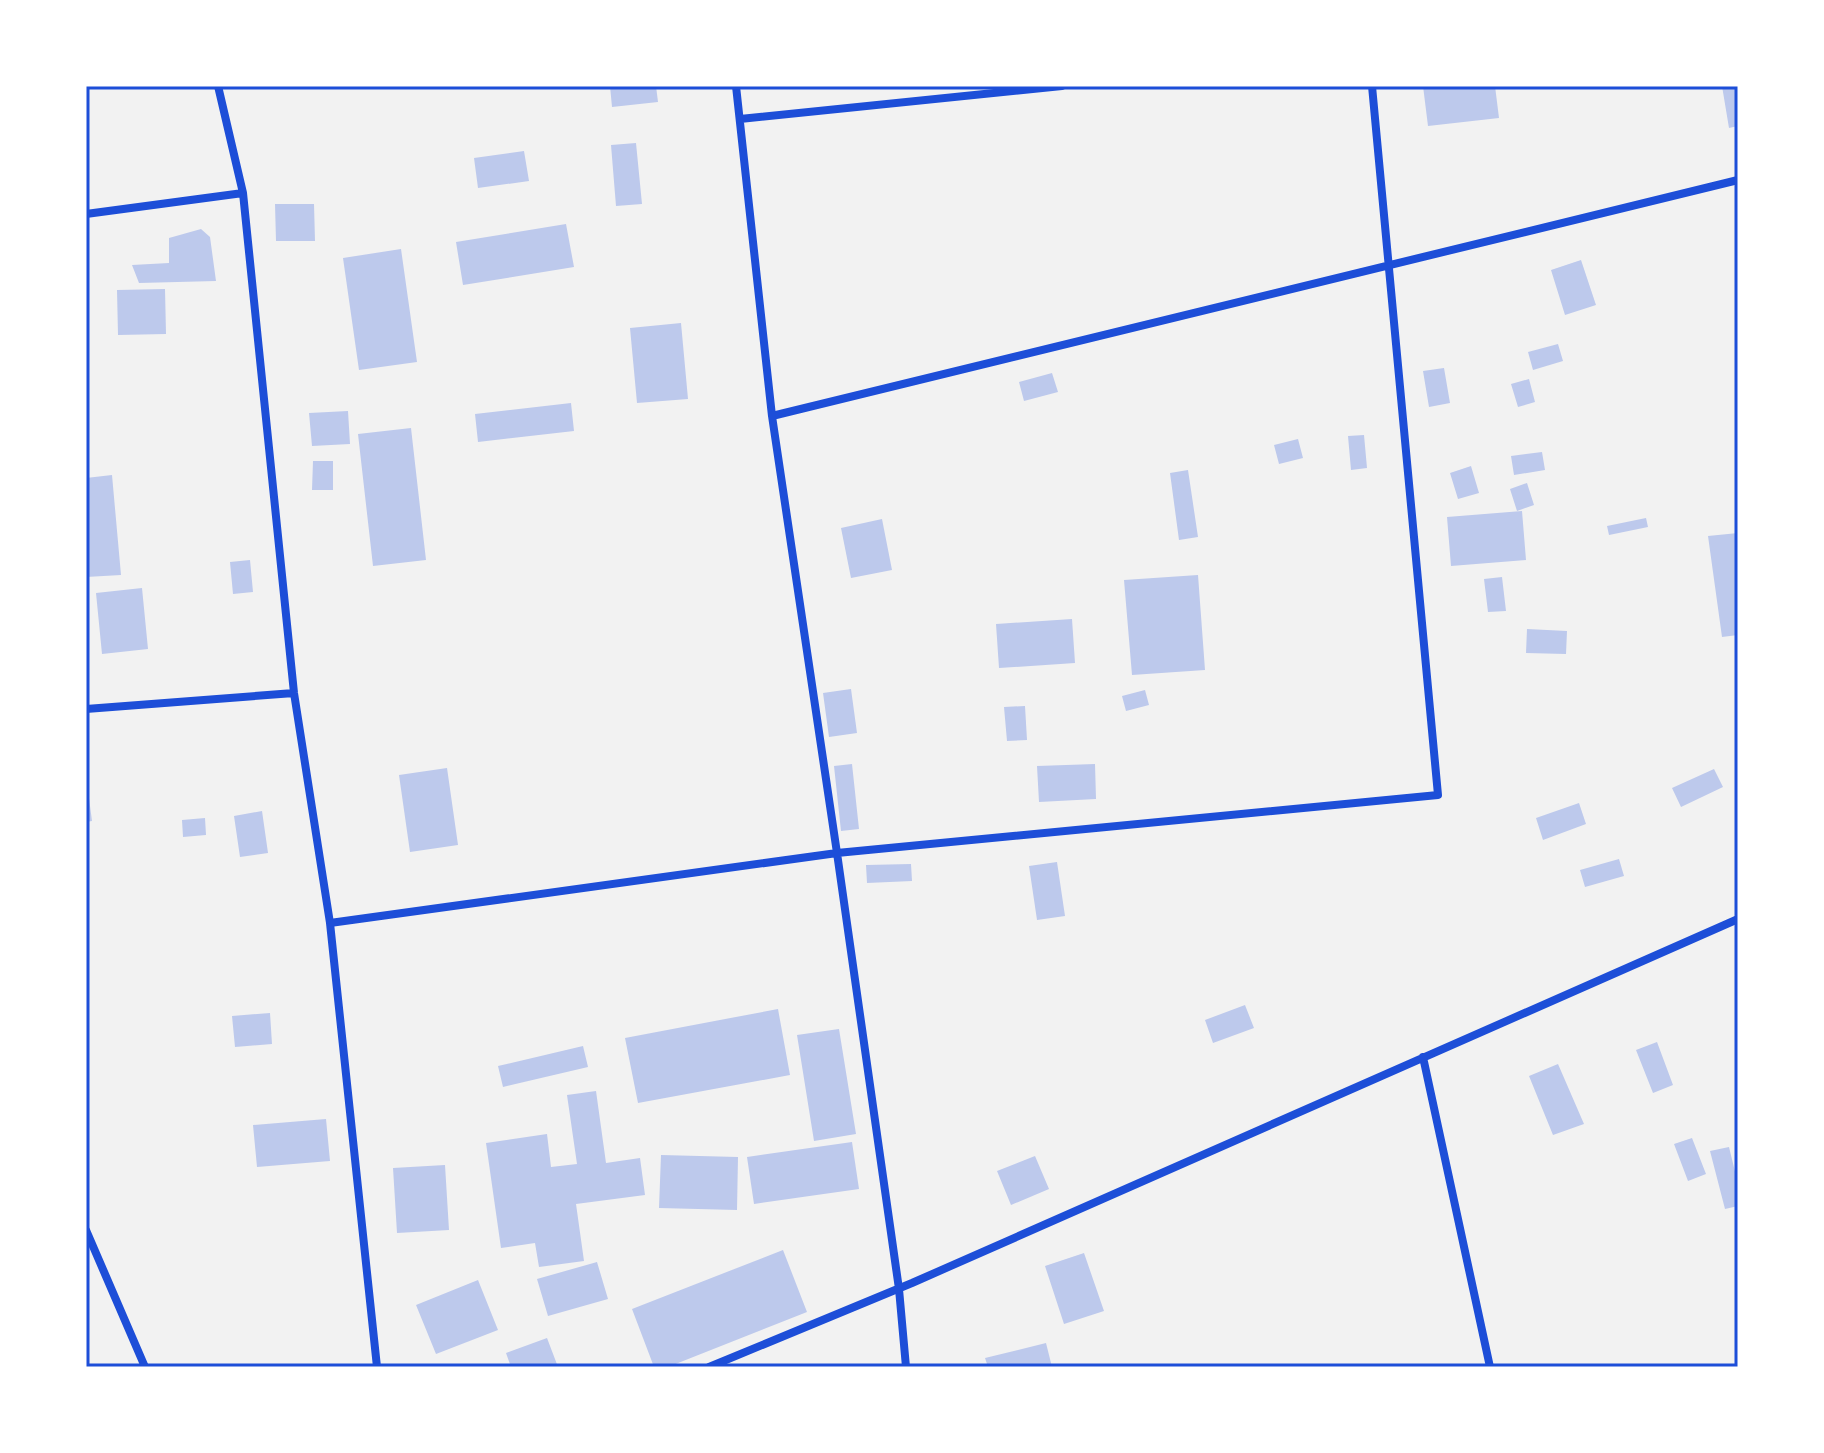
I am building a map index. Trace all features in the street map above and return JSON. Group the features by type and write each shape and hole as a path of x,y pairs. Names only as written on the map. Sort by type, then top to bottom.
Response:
{"street":[{"path":"218,86 243,193 294,693 330,923 377,1367"},
{"path":"736,86 772,416 899,1289 906,1367"},
{"path":"740,119 1062,86"},
{"path":"330,923 837,853 1438,795 1372,86"},
{"path":"772,416 1737,179"},
{"path":"86,214 243,193"},
{"path":"86,709 294,693"},
{"path":"709,1367 899,1289 1738,919"},
{"path":"1423,1057 1490,1367"},
{"path":"86,1230 145,1367"}],"building":[{"path":"610,86 656,86 658,102 612,107"},
{"path":"1423,86 1495,86 1499,118 1428,126"},
{"path":"1722,86 1738,86 1738,126 1729,128"},
{"path":"636,143 642,204 616,206 611,145"},
{"path":"524,151 529,181 478,188 474,158"},
{"path":"275,204 314,204 315,241 276,241"},
{"path":"566,224 574,267 463,285 456,242"},
{"path":"201,229 210,237 216,281 139,283 132,265 169,263 169,238"},
{"path":"401,249 417,362 359,370 343,258"},
{"path":"1581,260 1596,305 1565,315 1551,270"},
{"path":"165,289 166,334 118,335 117,290"},
{"path":"681,323 688,399 637,403 630,328"},
{"path":"1558,344 1563,361 1533,370 1528,352"},
{"path":"1444,368 1450,403 1429,407 1423,371"},
{"path":"1052,373 1058,392 1024,401 1019,382"},
{"path":"1529,379 1535,402 1518,407 1511,384"},
{"path":"571,403 574,431 478,442 475,414"},
{"path":"348,411 350,444 312,446 309,413"},
{"path":"411,428 426,560 373,566 358,434"},
{"path":"1364,435 1367,468 1351,470 1348,436"},
{"path":"1298,439 1303,458 1279,464 1274,445"},
{"path":"1542,452 1545,470 1514,475 1511,456"},
{"path":"313,461 333,461 333,490 312,490"},
{"path":"1471,466 1479,493 1458,499 1450,473"},
{"path":"1188,470 1198,537 1179,540 1170,473"},
{"path":"112,475 121,575 86,577 86,478"},
{"path":"1527,483 1534,505 1517,511 1510,489"},
{"path":"1522,511 1526,560 1451,566 1447,517"},
{"path":"1646,518 1648,527 1609,535 1607,526"},
{"path":"882,519 892,570 851,578 841,528"},
{"path":"1738,533 1738,635 1722,637 1708,536"},
{"path":"250,560 253,592 233,594 230,562"},
{"path":"1198,575 1205,670 1132,675 1124,580"},
{"path":"1502,577 1506,611 1488,612 1484,579"},
{"path":"142,588 148,649 102,654 96,593"},
{"path":"1072,619 1075,663 999,668 996,624"},
{"path":"1527,629 1567,631 1566,654 1526,653"},
{"path":"851,689 857,733 829,737 823,693"},
{"path":"1145,690 1149,705 1126,711 1122,696"},
{"path":"1025,706 1027,740 1007,741 1004,707"},
{"path":"852,764 859,829 841,831 834,766"},
{"path":"1095,764 1096,799 1039,802 1037,766"},
{"path":"447,768 458,845 410,852 399,775"},
{"path":"1714,769 1723,787 1681,807 1672,788"},
{"path":"86,791 92,821 86,822"},
{"path":"1579,803 1586,824 1543,840 1536,818"},
{"path":"262,811 268,853 240,857 234,816"},
{"path":"205,818 206,835 183,837 182,820"},
{"path":"1619,859 1624,876 1585,887 1580,870"},
{"path":"1057,862 1065,916 1037,920 1029,866"},
{"path":"911,864 912,881 867,883 866,865"},
{"path":"1245,1005 1254,1028 1213,1043 1205,1020"},
{"path":"778,1009 790,1075 638,1103 625,1038"},
{"path":"270,1013 272,1044 235,1047 232,1016"},
{"path":"839,1029 856,1134 814,1141 797,1035"},
{"path":"1657,1042 1673,1085 1653,1093 1636,1050"},
{"path":"583,1046 588,1067 503,1087 498,1066"},
{"path":"1558,1064 1584,1124 1553,1135 1529,1076"},
{"path":"596,1091 606,1163 640,1158 645,1195 576,1204 584,1261 539,1267 535,1243 501,1248 486,1143 547,1134 551,1167 577,1164 567,1095"},
{"path":"326,1119 330,1161 257,1167 253,1125"},
{"path":"1692,1138 1706,1174 1688,1181 1674,1144"},
{"path":"852,1142 859,1189 754,1204 747,1157"},
{"path":"1729,1147 1738,1184 1738,1206 1725,1209 1710,1151"},
{"path":"661,1155 738,1157 737,1210 659,1208"},
{"path":"1035,1156 1049,1189 1011,1205 997,1171"},
{"path":"445,1165 449,1230 397,1233 393,1168"},
{"path":"783,1250 807,1312 668,1367 654,1367 632,1309"},
{"path":"1084,1253 1104,1311 1064,1324 1045,1266"},
{"path":"597,1262 608,1299 548,1316 537,1279"},
{"path":"478,1280 498,1330 436,1354 416,1305"},
{"path":"547,1338 558,1367 511,1367 506,1353"},
{"path":"1046,1343 1052,1367 988,1367 985,1358"}]}
